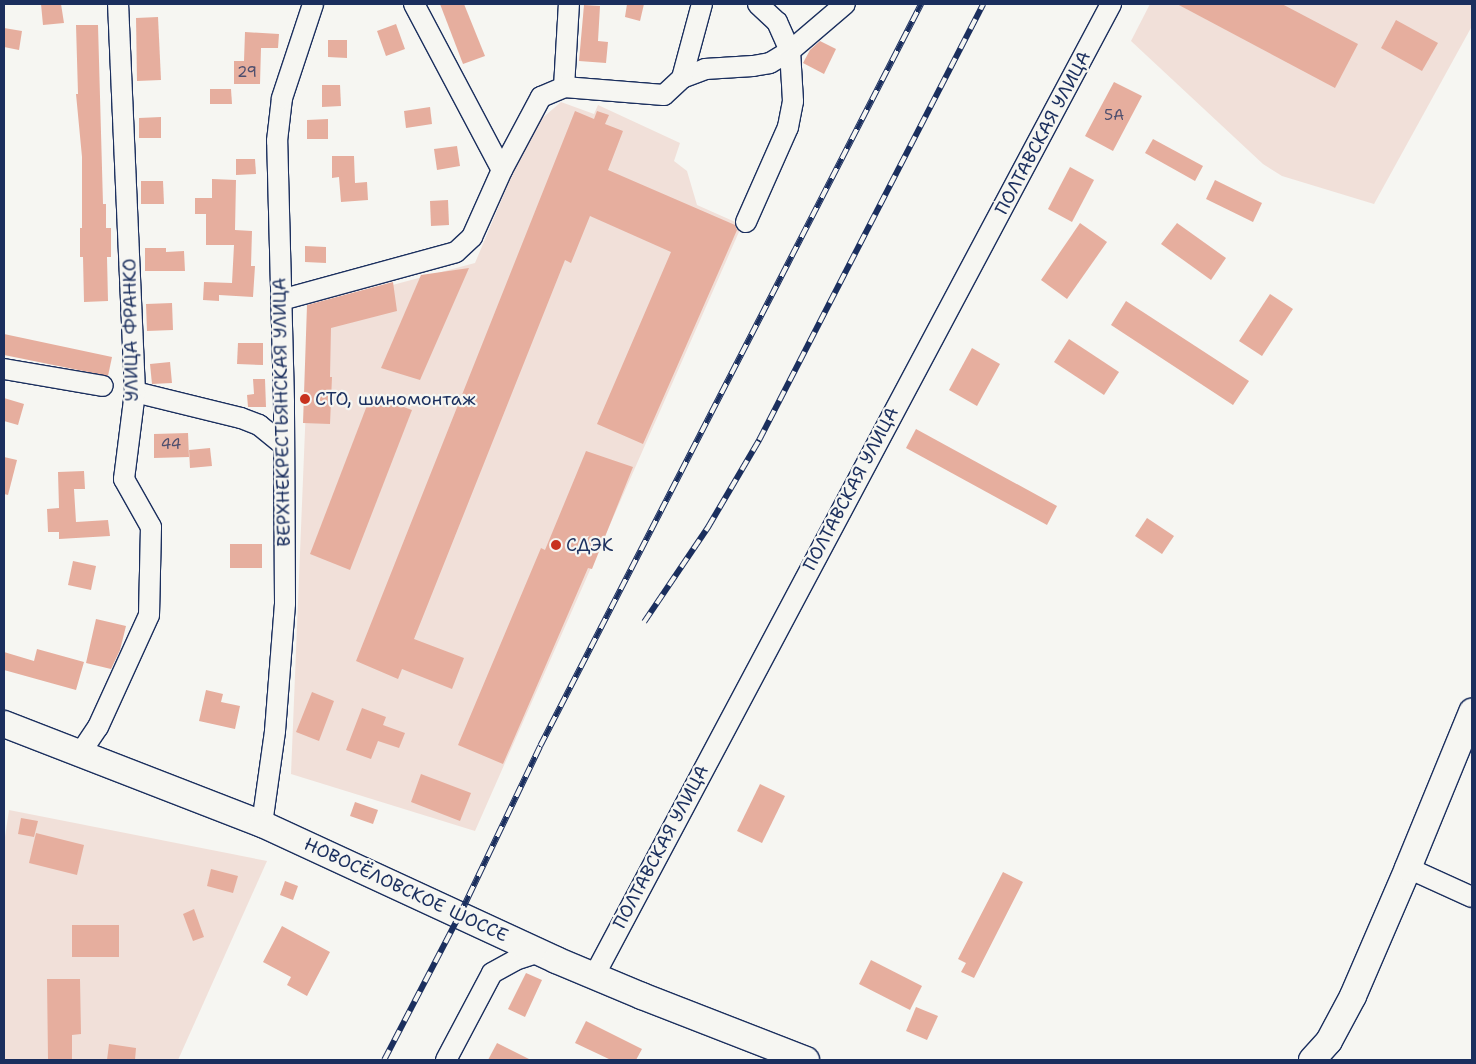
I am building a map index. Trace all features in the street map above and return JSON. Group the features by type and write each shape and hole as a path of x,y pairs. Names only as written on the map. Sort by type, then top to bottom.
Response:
{"main road":[{"path":"1312,1060 1326,1051 1360,980 1472,712"},
{"name":"НОВОСЁЛОВСКОЕ ШОССЕ","path":"4,724 81,752 262,824 594,976 806,1060"}],"street":[{"name":"УЛИЦА ФРАНКО","path":"81,752 98,727 150,615 151,527 124,479 135,392 118,4"},
{"name":"ВЕРХНЕКРЕСТЬЯНСКАЯ УЛИЦА","path":"262,824 275,731 285,603 284,402 277,141 281,107 313,4"},
{"path":"414,4 502,170"},
{"path":"564,87 570,4"},
{"path":"682,78 702,4"},
{"path":"746,222 792,114 790,51 777,22 758,4"},
{"path":"281,300 456,252 472,237 502,170 540,97 564,87 664,95 682,78 705,69 770,63 790,51 845,4"},
{"name":"ПОЛТАВСКАЯ УЛИЦА","path":"594,976 1112,4"},
{"path":"4,369 103,386"},
{"path":"135,392 241,418 259,425 284,445"},
{"path":"241,418 258,417 284,402"},
{"path":"1408,868 1472,897"},
{"path":"446,1060 492,973 515,960 539,952"}],"shaded area":[{"path":"1150,4 1472,4 1472,26 1374,204 1282,176 1263,164 1131,41"},
{"path":"561,102 594,114 598,105 680,143 674,161 687,171 697,205 742,225 475,831 291,774 310,307 475,263 532,127"},
{"path":"9,810 267,861 178,1060 4,1060 4,844"}],"building":[{"path":"41,4 61,4 64,23 43,25"},
{"path":"440,4 464,4 485,56 463,64"},
{"path":"627,4 644,4 640,21 625,17"},
{"path":"1177,4 1282,4 1358,44 1335,88"},
{"path":"584,5 600,6 598,41 608,42 606,63 579,61"},
{"path":"158,17 161,80 137,81 136,18"},
{"path":"1396,20 1438,43 1422,71 1381,48"},
{"path":"396,24 405,49 386,56 377,31"},
{"path":"76,25 98,25 103,204 106,204 106,228 111,228 111,257 107,257 108,301 84,302 83,257 80,257 82,157 76,94 78,94"},
{"path":"4,28 22,31 19,50 4,47"},
{"path":"245,32 279,34 278,48 261,48 260,84 234,84 234,61 244,61"},
{"path":"328,40 347,40 347,58 328,57"},
{"path":"820,41 836,49 824,74 803,63 810,50"},
{"path":"1114,82 1142,96 1113,151 1085,136"},
{"path":"322,85 340,85 341,106 322,107"},
{"path":"210,89 231,89 232,104 210,104"},
{"path":"430,107 432,124 406,128 404,111"},
{"path":"575,111 594,119 597,111 609,115 605,124 623,131 608,170 735,225 737,230 643,444 597,424 671,252 590,216 571,263 565,260 414,639 464,658 452,689 402,669 398,679 356,661"},
{"path":"161,117 161,138 139,138 139,118"},
{"path":"328,119 328,139 307,139 307,120"},
{"path":"1153,139 1203,166 1195,181 1145,153"},
{"path":"457,146 460,166 437,170 434,149"},
{"path":"332,156 354,156 355,183 367,182 368,200 341,202 339,177 332,178"},
{"path":"236,159 255,159 256,174 236,175"},
{"path":"1070,167 1094,180 1072,222 1048,209"},
{"path":"212,179 236,180 235,230 252,231 251,266 255,266 253,297 219,295 219,301 203,300 204,282 232,283 234,245 206,245 206,214 195,214 195,198 212,198"},
{"path":"1215,180 1262,203 1253,222 1206,199"},
{"path":"141,181 163,181 164,204 141,204"},
{"path":"448,200 449,225 431,226 430,201"},
{"path":"1080,223 1107,242 1067,299 1041,280"},
{"path":"1177,223 1226,258 1211,280 1161,244"},
{"path":"305,246 326,247 326,263 305,262"},
{"path":"145,248 166,248 166,252 184,251 185,271 145,271"},
{"path":"469,268 420,380 381,368 421,275"},
{"path":"393,282 397,311 331,328 330,377 332,377 330,424 303,423 307,305"},
{"path":"1270,294 1293,309 1262,356 1239,341"},
{"path":"1126,301 1249,381 1233,405 1111,325"},
{"path":"172,303 173,330 147,331 146,304"},
{"path":"4,334 112,357 108,376 4,355"},
{"path":"1069,339 1119,372 1104,395 1054,362"},
{"path":"238,343 263,343 263,365 237,364"},
{"path":"972,348 1000,364 977,406 949,390"},
{"path":"170,362 172,383 152,384 150,364"},
{"path":"253,379 265,379 266,407 248,407 247,395 254,394"},
{"path":"371,395 412,410 350,570 310,554"},
{"path":"4,398 24,404 18,425 4,421"},
{"path":"916,429 1057,506 1047,525 906,448"},
{"path":"188,433 189,457 154,458 154,434"},
{"path":"210,448 212,466 190,468 189,450"},
{"path":"586,451 633,467 592,569 588,568 503,764 458,745 541,548 545,550"},
{"path":"4,457 17,460 8,495 4,494"},
{"path":"84,471 85,489 74,489 76,522 108,520 110,536 59,539 59,532 48,532 47,509 59,508 58,472"},
{"path":"1147,518 1174,536 1162,554 1135,536"},
{"path":"230,544 262,544 262,568 230,568"},
{"path":"73,561 96,566 91,590 68,585"},
{"path":"96,619 126,626 120,650 111,669 86,663"},
{"path":"37,649 84,662 76,690 4,670 4,652 34,661"},
{"path":"206,690 223,694 221,702 240,706 235,729 199,721"},
{"path":"312,692 334,701 319,741 296,732"},
{"path":"362,708 386,717 383,725 405,733 399,748 378,741 371,759 346,750"},
{"path":"421,774 471,793 460,821 411,802"},
{"path":"760,784 785,796 762,843 737,831"},
{"path":"355,802 378,810 373,824 350,816"},
{"path":"21,818 38,821 34,837 18,834"},
{"path":"36,833 84,845 77,875 29,863"},
{"path":"211,869 238,876 233,893 207,886"},
{"path":"1003,872 1023,882 974,978 961,972 966,963 958,959"},
{"path":"285,881 298,886 293,900 280,895"},
{"path":"194,909 204,937 193,941 183,914"},
{"path":"72,925 119,925 119,957 72,957"},
{"path":"282,926 330,952 307,996 287,985 291,977 263,962"},
{"path":"871,960 922,986 910,1010 859,984"},
{"path":"526,973 542,980 525,1017 508,1009"},
{"path":"47,979 80,979 81,1034 72,1035 72,1060 48,1060"},
{"path":"916,1007 938,1016 927,1040 906,1031"},
{"path":"586,1021 642,1049 636,1060 611,1060 575,1043"},
{"path":"497,1043 531,1060 488,1060"},
{"path":"109,1044 136,1048 135,1060 107,1060"}],"railway":[{"path":"384,1060 459,916 540,746 921,4"},
{"path":"644,622 708,527 759,440 983,4"}],"place":[{"name":"СТО, шиномонтаж","path":"305,399"},
{"name":"СДЭК","path":"556,545"}]}
